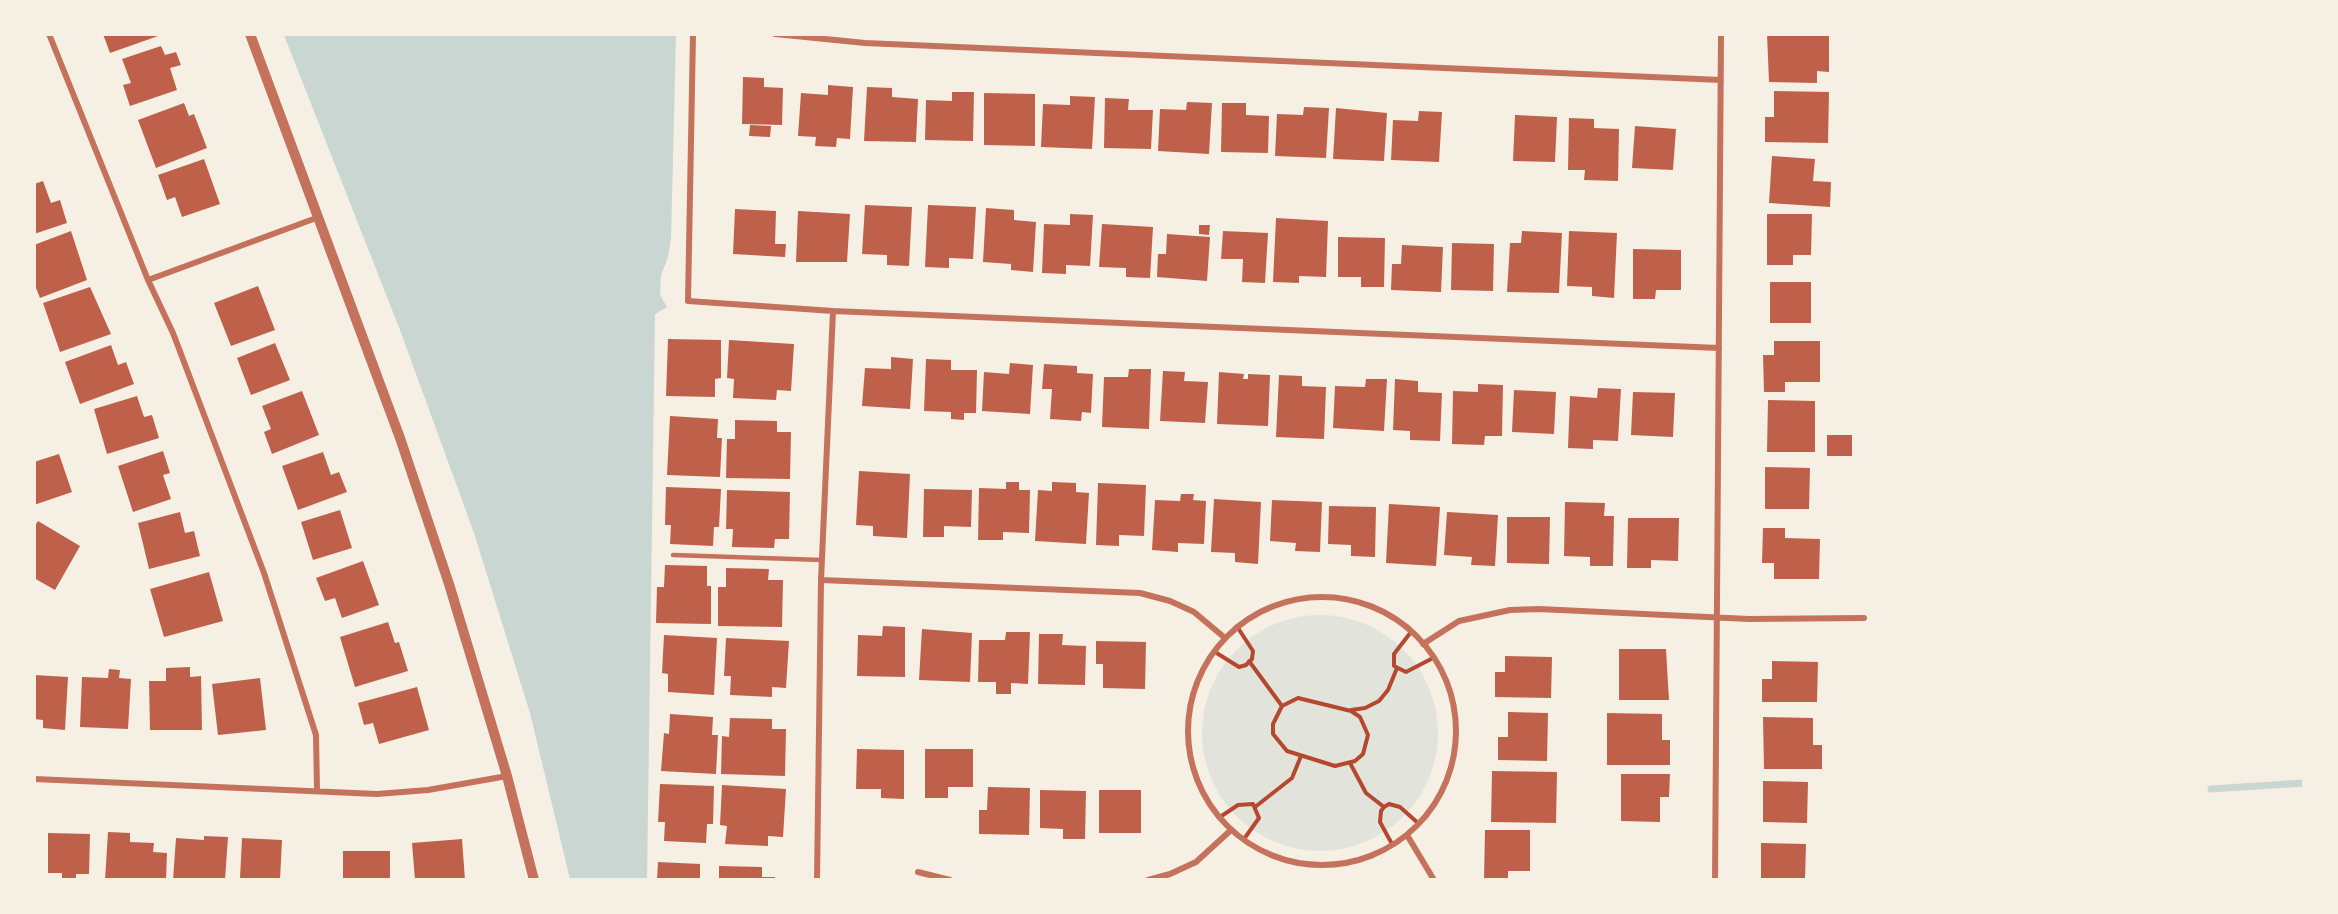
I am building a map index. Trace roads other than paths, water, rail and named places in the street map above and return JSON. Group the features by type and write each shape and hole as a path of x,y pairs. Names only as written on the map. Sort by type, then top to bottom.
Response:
{"street":[{"path":"49,34 148,280 173,333 264,573 308,703 316,735 317,790"},
{"path":"250,34 400,438 449,584 507,777 534,879"},
{"path":"693,34 688,302 833,311 1719,348"},
{"path":"775,34 865,43 1721,80"},
{"path":"1715,879 1721,34"},
{"path":"148,280 319,217"},
{"path":"817,879 821,580 833,311"},
{"path":"821,580 1140,593 1170,601 1194,612 1225,638"},
{"path":"1304,598 1347,599 1387,613 1423,644 1445,676 1456,718 1454,761 1437,802 1407,835 1376,854 1338,864 1300,864 1263,852 1231,830 1204,796 1189,754 1188,711 1202,669 1225,638 1263,610 1304,598"},
{"path":"1423,644 1458,621 1510,610 1539,609 1716,618 1864,618"},
{"path":"34,779 377,794 428,790 507,777"},
{"path":"1148,879 1170,874 1196,862 1231,830"},
{"path":"1407,835 1427,864 1434,879"},
{"path":"918,872 950,879"}],"lane":[{"path":"673,555 822,560"}],"waterway":[{"path":"2211,789 2304,783"}]}
